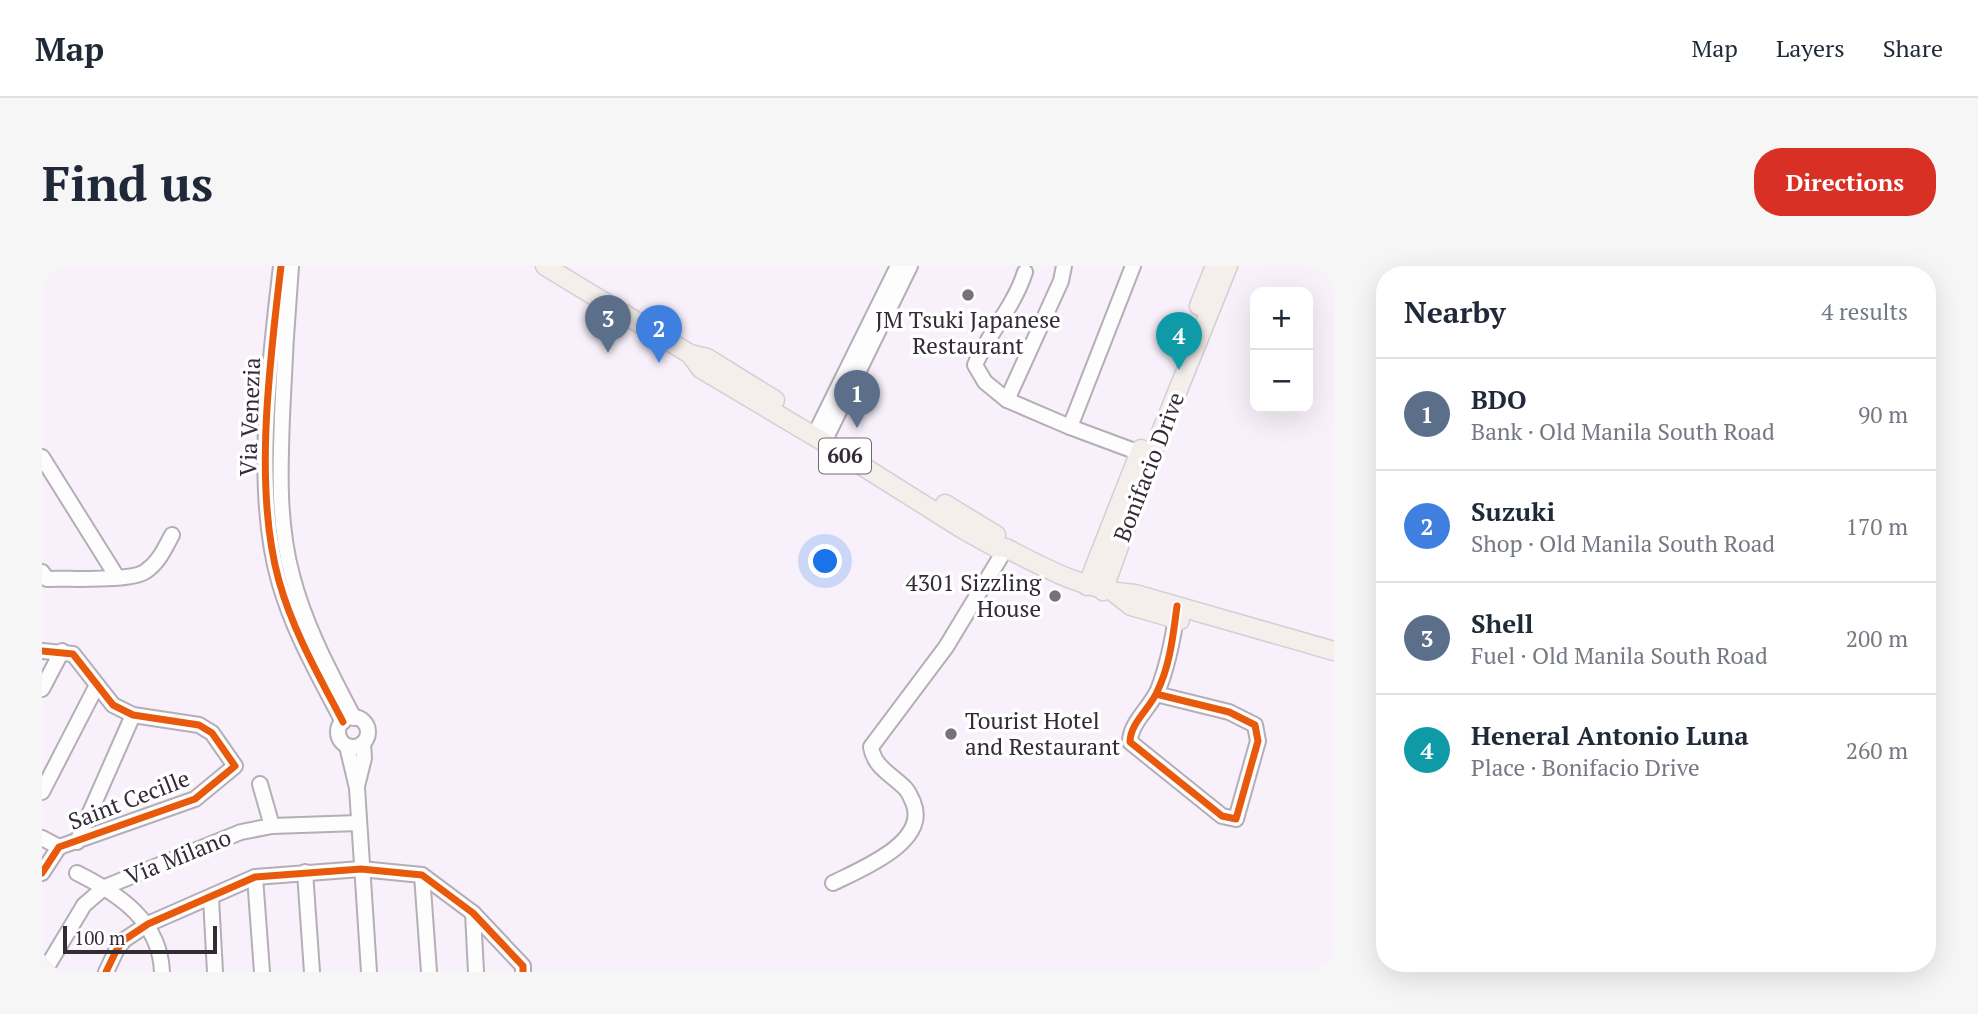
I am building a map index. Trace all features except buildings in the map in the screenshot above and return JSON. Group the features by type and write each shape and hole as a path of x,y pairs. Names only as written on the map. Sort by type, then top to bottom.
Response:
{"main road":[{"name":"606","path":"545,266 690,354 701,369 821,434 964,530 995,547 1006,548 1101,590 1135,594 1176,612 1334,662"},
{"name":"Bonifacio Drive","path":"1101,590 1145,455 1215,266"},
{"name":"Bonifacio Drive","path":"1145,455 1228,266"},
{"name":"606","path":"1249,633 1334,651"}],"street":[{"name":"Via Venezia","path":"281,266 272,337 266,439 271,541 279,579 295,627 348,720"},
{"name":"Via Venezia","path":"291,266 281,438 283,537 292,577 308,623 348,720"},
{"path":"821,434 898,266"},
{"path":"821,434 910,266"},
{"path":"1007,400 1061,281 1064,266"},
{"path":"1070,427 1133,266"},
{"path":"1025,272 1015,298 984,345 975,365 985,382 1007,400 1145,455"},
{"path":"42,457 117,577"},
{"path":"42,572 47,579 129,578 144,573 158,561 172,535"},
{"path":"832,883 903,842 913,829 916,811 908,790 873,760 871,747 946,647 1006,548"},
{"path":"1156,694 1229,712 1255,725 1258,741 1236,819 1222,816 1130,743 1130,734 1156,694 1171,652 1176,612"},
{"path":"42,651 72,654 113,705 133,715 77,842"},
{"path":"42,689 62,651"},
{"path":"42,792 97,685"},
{"name":"Saint Cecille","path":"42,873 59,847 195,799 235,766 212,733 199,725 133,715"},
{"path":"347,746 355,747 366,740 368,730 363,721 348,720 338,735 347,746 357,788 369,972"},
{"path":"357,788 364,758 363,743"},
{"path":"260,784 272,826"},
{"name":"Via Milano","path":"44,972 84,905 105,887 241,832 272,826 358,823"},
{"path":"42,838 59,847"},
{"path":"106,972 124,940 148,924 254,877 361,869 422,875 473,912 523,969"},
{"path":"305,872 312,972"},
{"path":"77,873 105,887 148,924 161,953 162,972"},
{"path":"422,875 429,972"},
{"path":"254,877 262,972"},
{"path":"211,898 215,972"},
{"path":"473,912 476,972"}],"cycle path":[{"path":"281,266 266,424 265,466 271,545 279,581 292,618 343,722"},
{"path":"1156,694 1229,712 1255,725 1258,741 1236,819 1222,816 1130,742 1136,723 1156,694 1165,673 1177,606"},
{"path":"42,651 73,654 113,705 133,715 199,725 212,733 235,766 195,799 59,847 42,873"},
{"path":"106,972 124,940 148,924 255,877 361,869 422,875 473,913 523,966 523,972"}],"place":[{"name":"JM Tsuki Japanese Restaurant","path":"968,295"},
{"name":"Shell","path":"608,353"},
{"name":"Suzuki","path":"659,363"},
{"name":"Heneral Antonio Luna","path":"1179,370"},
{"name":"BDO","path":"857,428"},
{"name":"4301 Sizzling House","path":"1055,596"},
{"name":"Tourist Hotel and Restaurant","path":"951,734"}]}
